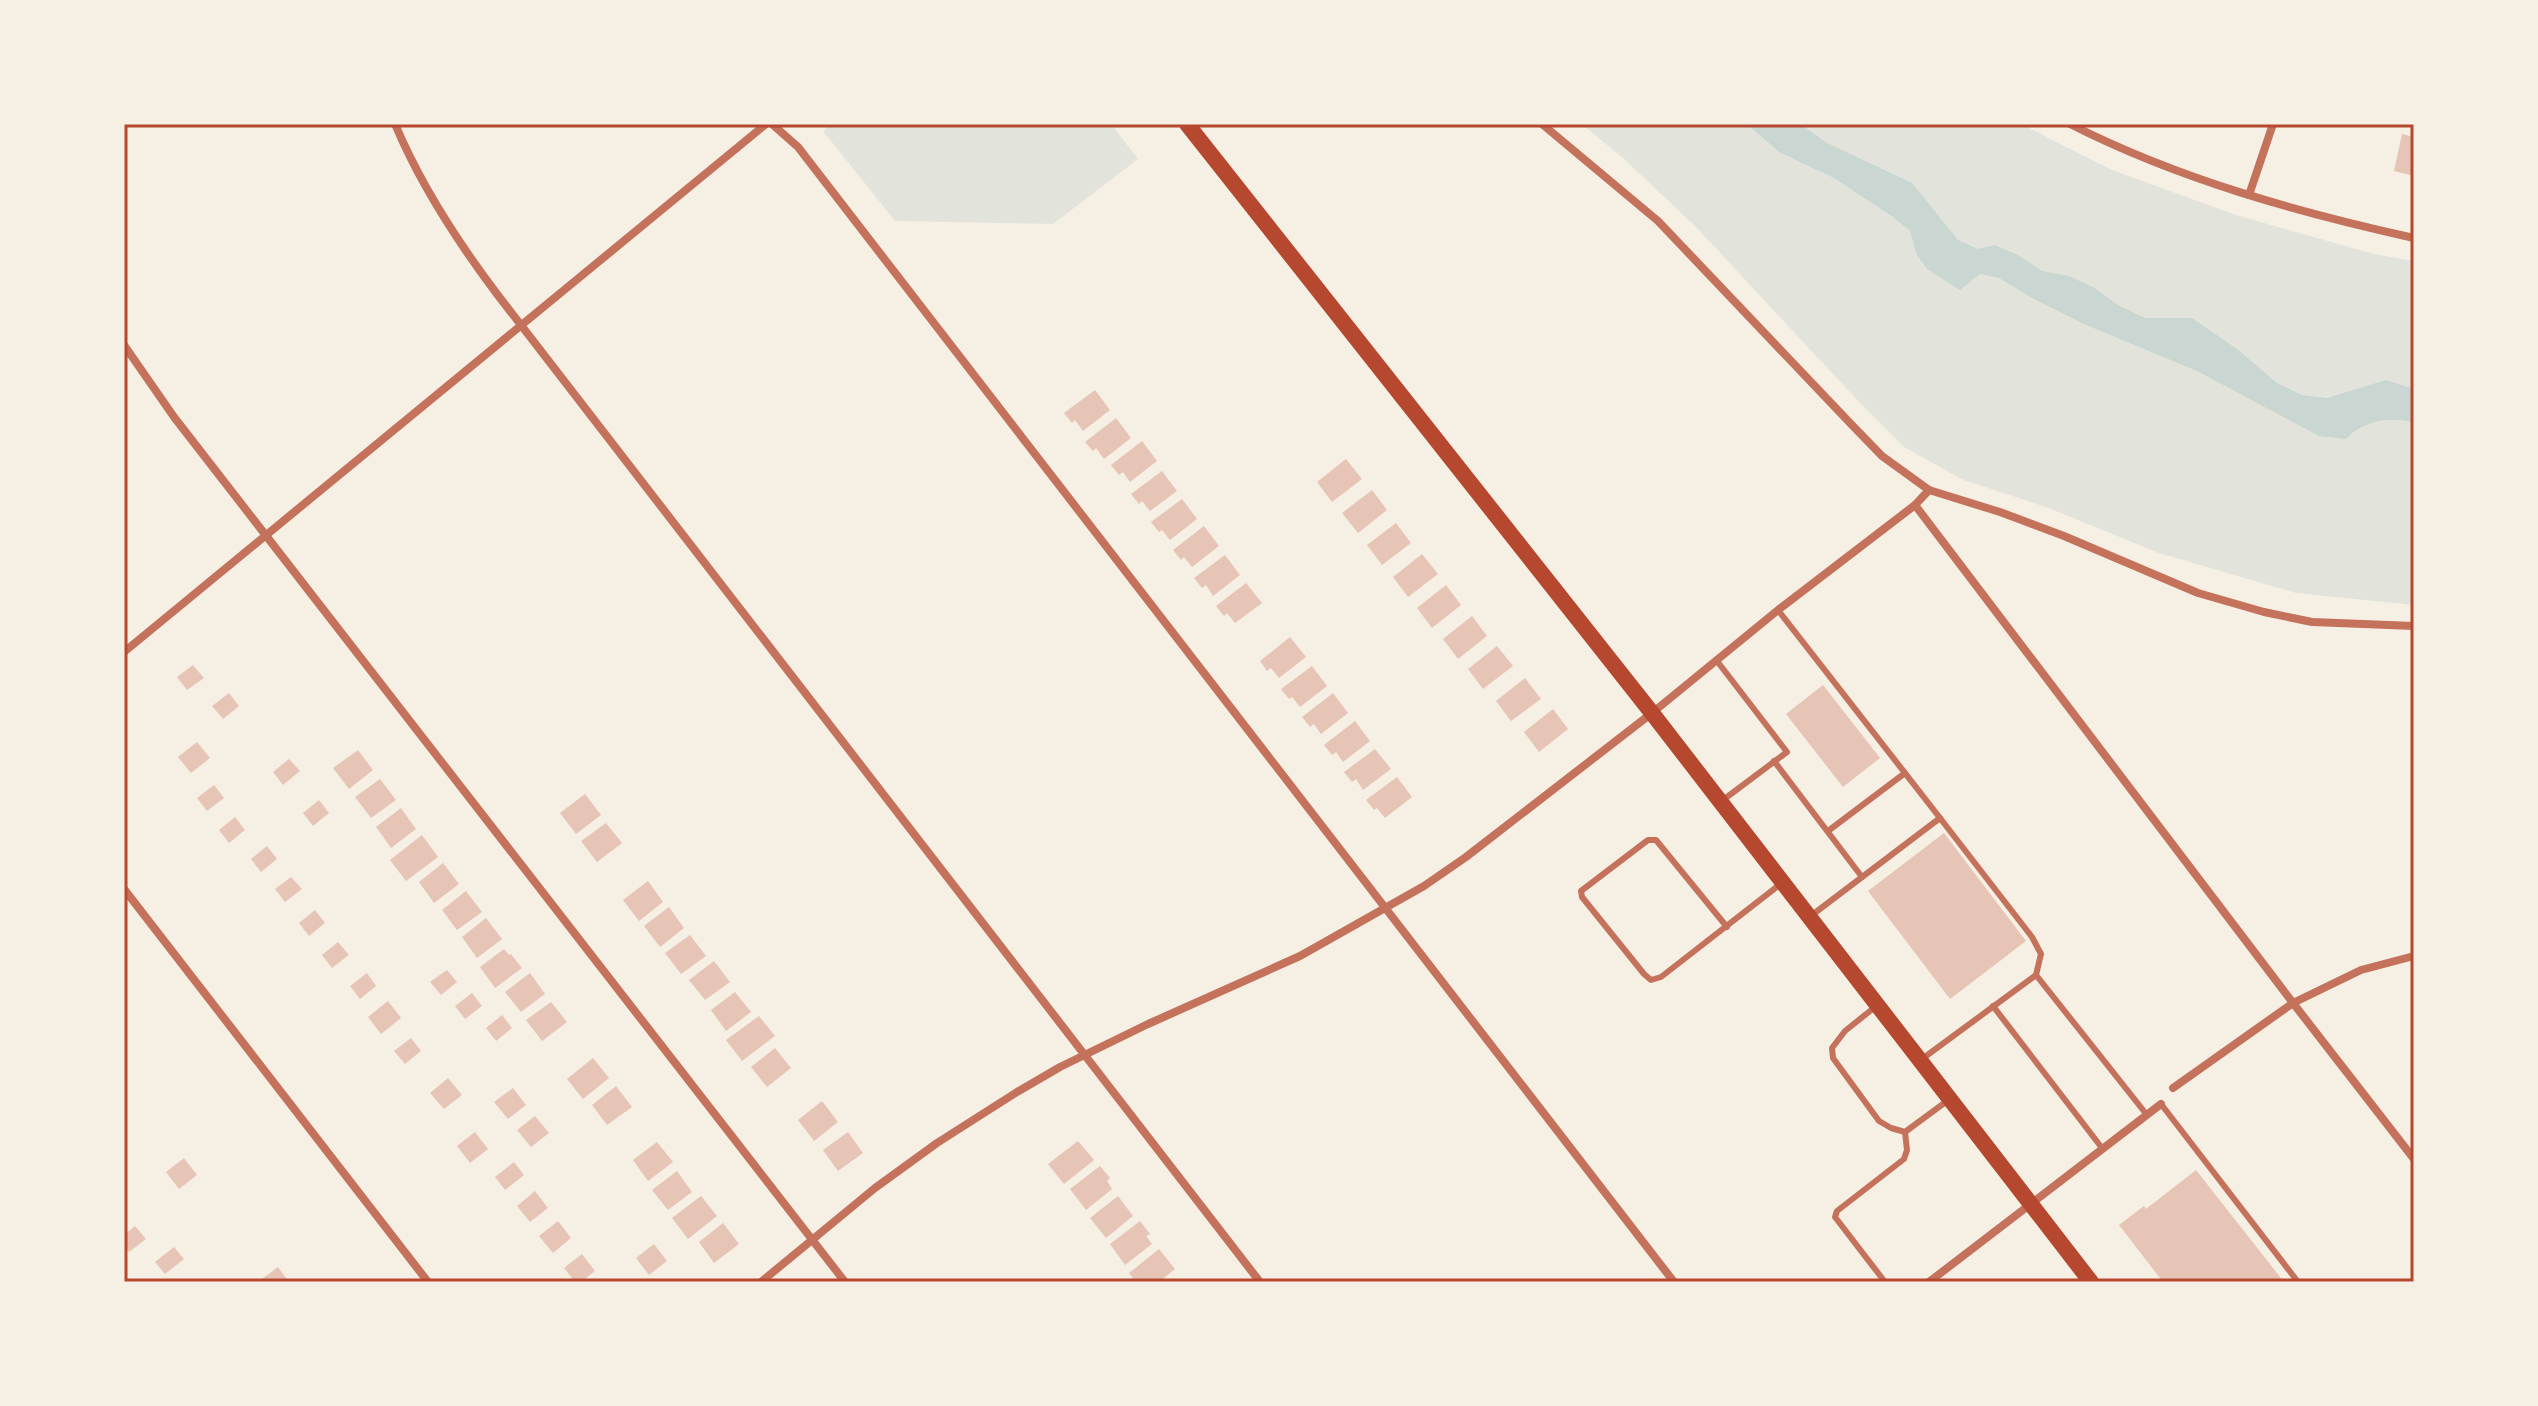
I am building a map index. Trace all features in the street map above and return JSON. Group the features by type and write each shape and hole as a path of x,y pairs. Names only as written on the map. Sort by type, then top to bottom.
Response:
{"main road":[{"path":"1187,124 1652,713 2091,1282"}],"street":[{"path":"395,124 421,179 451,231 520,326 1260,1282"},
{"path":"124,652 766,124"},
{"path":"772,124 798,147 1674,1282"},
{"path":"1542,124 1658,221 1882,456 1929,490 2000,512 2198,593 2234,604 2312,622 2414,626"},
{"path":"2070,124 2131,152 2249,195 2326,218 2414,238"},
{"path":"2249,195 2273,124"},
{"path":"124,345 174,417 845,1282"},
{"path":"761,1282 875,1188 937,1143 1060,1067 1300,956 1424,886 1652,713 1778,610 1915,505 1929,490"},
{"path":"1915,505 2414,1159"},
{"path":"124,889 428,1282"},
{"path":"2173,1088 2293,1003 2361,970 2414,956"},
{"path":"1929,1282 2161,1104"}],"lane":[{"path":"1778,610 2038,945 2041,954 2036,975 1920,1060"},
{"path":"1717,661 1787,752 1721,802"},
{"path":"1774,761 1862,877"},
{"path":"1828,831 1905,773"},
{"path":"1809,917 1940,818"},
{"path":"1727,927 1656,840 1648,840 1581,891 1582,897 1651,980 1661,977 1727,927 1783,882"},
{"path":"2036,975 2147,1115"},
{"path":"1878,1005 1845,1031 1832,1048 1833,1058 1879,1121 1905,1132"},
{"path":"1993,1006 2102,1148"},
{"path":"1905,1132 1950,1099"},
{"path":"2161,1104 2298,1282"},
{"path":"1885,1282 1835,1217 1837,1211 1904,1159 1907,1150 1905,1132"}],"shaded area":[{"path":"833,124 1111,124 1138,159 1053,224 895,221 823,131"},
{"path":"1582,124 2021,124 2112,170 2236,215 2374,254 2414,261 2414,605 2296,593 2159,553 2046,507 1961,479 1904,447 1695,226"},
{"path":"1747,124 1800,124 1827,143 1912,183 1958,240 1978,249 1995,245 2042,271 2069,276 2093,287 2118,305 2145,318 2192,318 2237,349 2277,383 2302,395 2327,398 2386,380 2414,389 2414,422 2395,420 2369,424 2346,439 2319,436 2197,371 2084,324 1999,278 1980,274 1960,290 1927,269 1916,253 1910,231 1893,217 1834,178 1779,152"}],"building":[{"path":"2402,134 2414,137 2414,176 2394,171"},
{"path":"1095,390 1110,410 1083,431 1075,420 1072,423 1064,413"},
{"path":"1116,418 1131,438 1104,459 1096,448 1093,451 1085,442"},
{"path":"1142,441 1157,461 1130,482 1123,472 1119,475 1111,465"},
{"path":"1346,459 1362,479 1332,502 1317,482"},
{"path":"1162,471 1177,491 1150,511 1131,494"},
{"path":"1372,490 1387,510 1358,533 1342,513"},
{"path":"1182,499 1197,519 1170,540 1151,522"},
{"path":"1396,523 1411,543 1382,565 1367,545"},
{"path":"1204,526 1219,546 1192,567 1173,550"},
{"path":"1422,554 1438,574 1408,597 1393,577"},
{"path":"1225,555 1240,575 1213,596 1206,585 1202,588 1194,578"},
{"path":"1246,583 1262,603 1235,623 1216,606"},
{"path":"1446,585 1461,605 1432,628 1417,608"},
{"path":"1472,616 1487,636 1458,659 1443,639"},
{"path":"1290,637 1306,657 1279,678 1271,668 1267,671 1260,661"},
{"path":"1497,646 1513,666 1483,689 1468,669"},
{"path":"193,665 204,678 187,690 177,677"},
{"path":"1312,666 1327,686 1300,707 1281,689"},
{"path":"1525,678 1541,699 1511,721 1496,701"},
{"path":"1823,685 1880,758 1843,787 1786,714"},
{"path":"229,693 239,706 223,719 212,706"},
{"path":"1333,693 1348,713 1321,734 1314,724 1310,727 1302,717"},
{"path":"1553,709 1568,729 1539,752 1524,732"},
{"path":"1355,721 1370,741 1343,762 1336,752 1332,755 1324,745"},
{"path":"197,742 210,758 191,773 178,757"},
{"path":"1375,749 1391,769 1363,790 1356,779 1352,782 1344,772"},
{"path":"358,750 373,770 349,789 333,768"},
{"path":"289,759 300,771 283,785 273,772"},
{"path":"1397,777 1412,797 1385,818 1366,800"},
{"path":"380,779 396,800 371,818 355,797"},
{"path":"214,785 224,798 207,811 197,798"},
{"path":"585,794 601,815 576,834 560,813"},
{"path":"319,800 329,813 313,826 303,813"},
{"path":"401,808 416,829 391,848 376,827"},
{"path":"235,817 245,830 229,843 219,830"},
{"path":"606,823 622,843 597,862 581,841"},
{"path":"1944,833 2026,941 1950,999 1868,891"},
{"path":"422,835 438,857 406,881 390,860"},
{"path":"267,846 277,859 261,872 251,859"},
{"path":"443,863 459,884 434,903 419,882"},
{"path":"291,877 302,889 285,902 275,889"},
{"path":"648,881 663,902 639,921 623,900"},
{"path":"466,891 482,912 457,930 442,910"},
{"path":"669,907 684,928 660,947 644,926"},
{"path":"315,910 325,923 309,936 299,923"},
{"path":"486,918 502,939 477,958 462,937"},
{"path":"690,935 706,956 681,974 665,953"},
{"path":"338,942 349,955 332,968 322,955"},
{"path":"504,949 522,968 495,988 480,967"},
{"path":"714,961 730,982 705,1000 689,980"},
{"path":"447,970 457,982 441,995 430,982"},
{"path":"367,973 376,986 360,999 350,986"},
{"path":"530,973 545,994 521,1012 505,992"},
{"path":"735,992 751,1012 726,1031 711,1010"},
{"path":"472,993 482,1006 465,1019 455,1006"},
{"path":"388,1001 401,1018 381,1034 368,1017"},
{"path":"551,1002 567,1022 542,1041 526,1020"},
{"path":"502,1015 512,1028 496,1041 486,1028"},
{"path":"759,1016 775,1036 742,1061 726,1040"},
{"path":"411,1038 421,1051 405,1064 394,1051"},
{"path":"775,1048 791,1068 767,1087 751,1067"},
{"path":"593,1058 609,1078 583,1099 567,1079"},
{"path":"448,1078 462,1095 444,1109 430,1093"},
{"path":"616,1086 632,1107 607,1125 592,1105"},
{"path":"513,1088 526,1105 508,1119 494,1102"},
{"path":"822,1101 838,1122 814,1141 798,1120"},
{"path":"535,1116 549,1133 531,1147 517,1130"},
{"path":"475,1132 488,1149 470,1163 457,1146"},
{"path":"848,1132 863,1153 838,1171 823,1150"},
{"path":"1078,1141 1094,1160 1064,1184 1048,1164"},
{"path":"657,1142 673,1162 648,1181 633,1160"},
{"path":"184,1158 197,1175 179,1189 166,1172"},
{"path":"514,1162 524,1175 505,1190 495,1177"},
{"path":"1100,1166 1110,1178 1107,1181 1112,1189 1086,1210 1070,1189"},
{"path":"2196,1170 2284,1282 2163,1282 2119,1225 2144,1206 2146,1209"},
{"path":"677,1171 692,1192 668,1210 652,1190"},
{"path":"535,1191 548,1208 530,1222 517,1206"},
{"path":"701,1196 717,1216 688,1239 672,1218"},
{"path":"1118,1196 1133,1216 1106,1238 1090,1218"},
{"path":"558,1221 571,1238 553,1253 539,1236"},
{"path":"1140,1221 1150,1234 1146,1236 1152,1244 1125,1265 1110,1244"},
{"path":"723,1223 739,1244 714,1263 699,1242"},
{"path":"135,1226 146,1239 129,1252 124,1245 124,1235"},
{"path":"654,1244 667,1261 649,1275 636,1258"},
{"path":"174,1247 184,1259 165,1274 155,1262"},
{"path":"1159,1249 1175,1269 1159,1282 1136,1282 1129,1273"},
{"path":"582,1254 595,1271 581,1282 575,1282 564,1268"},
{"path":"278,1267 289,1282 258,1282"}]}
